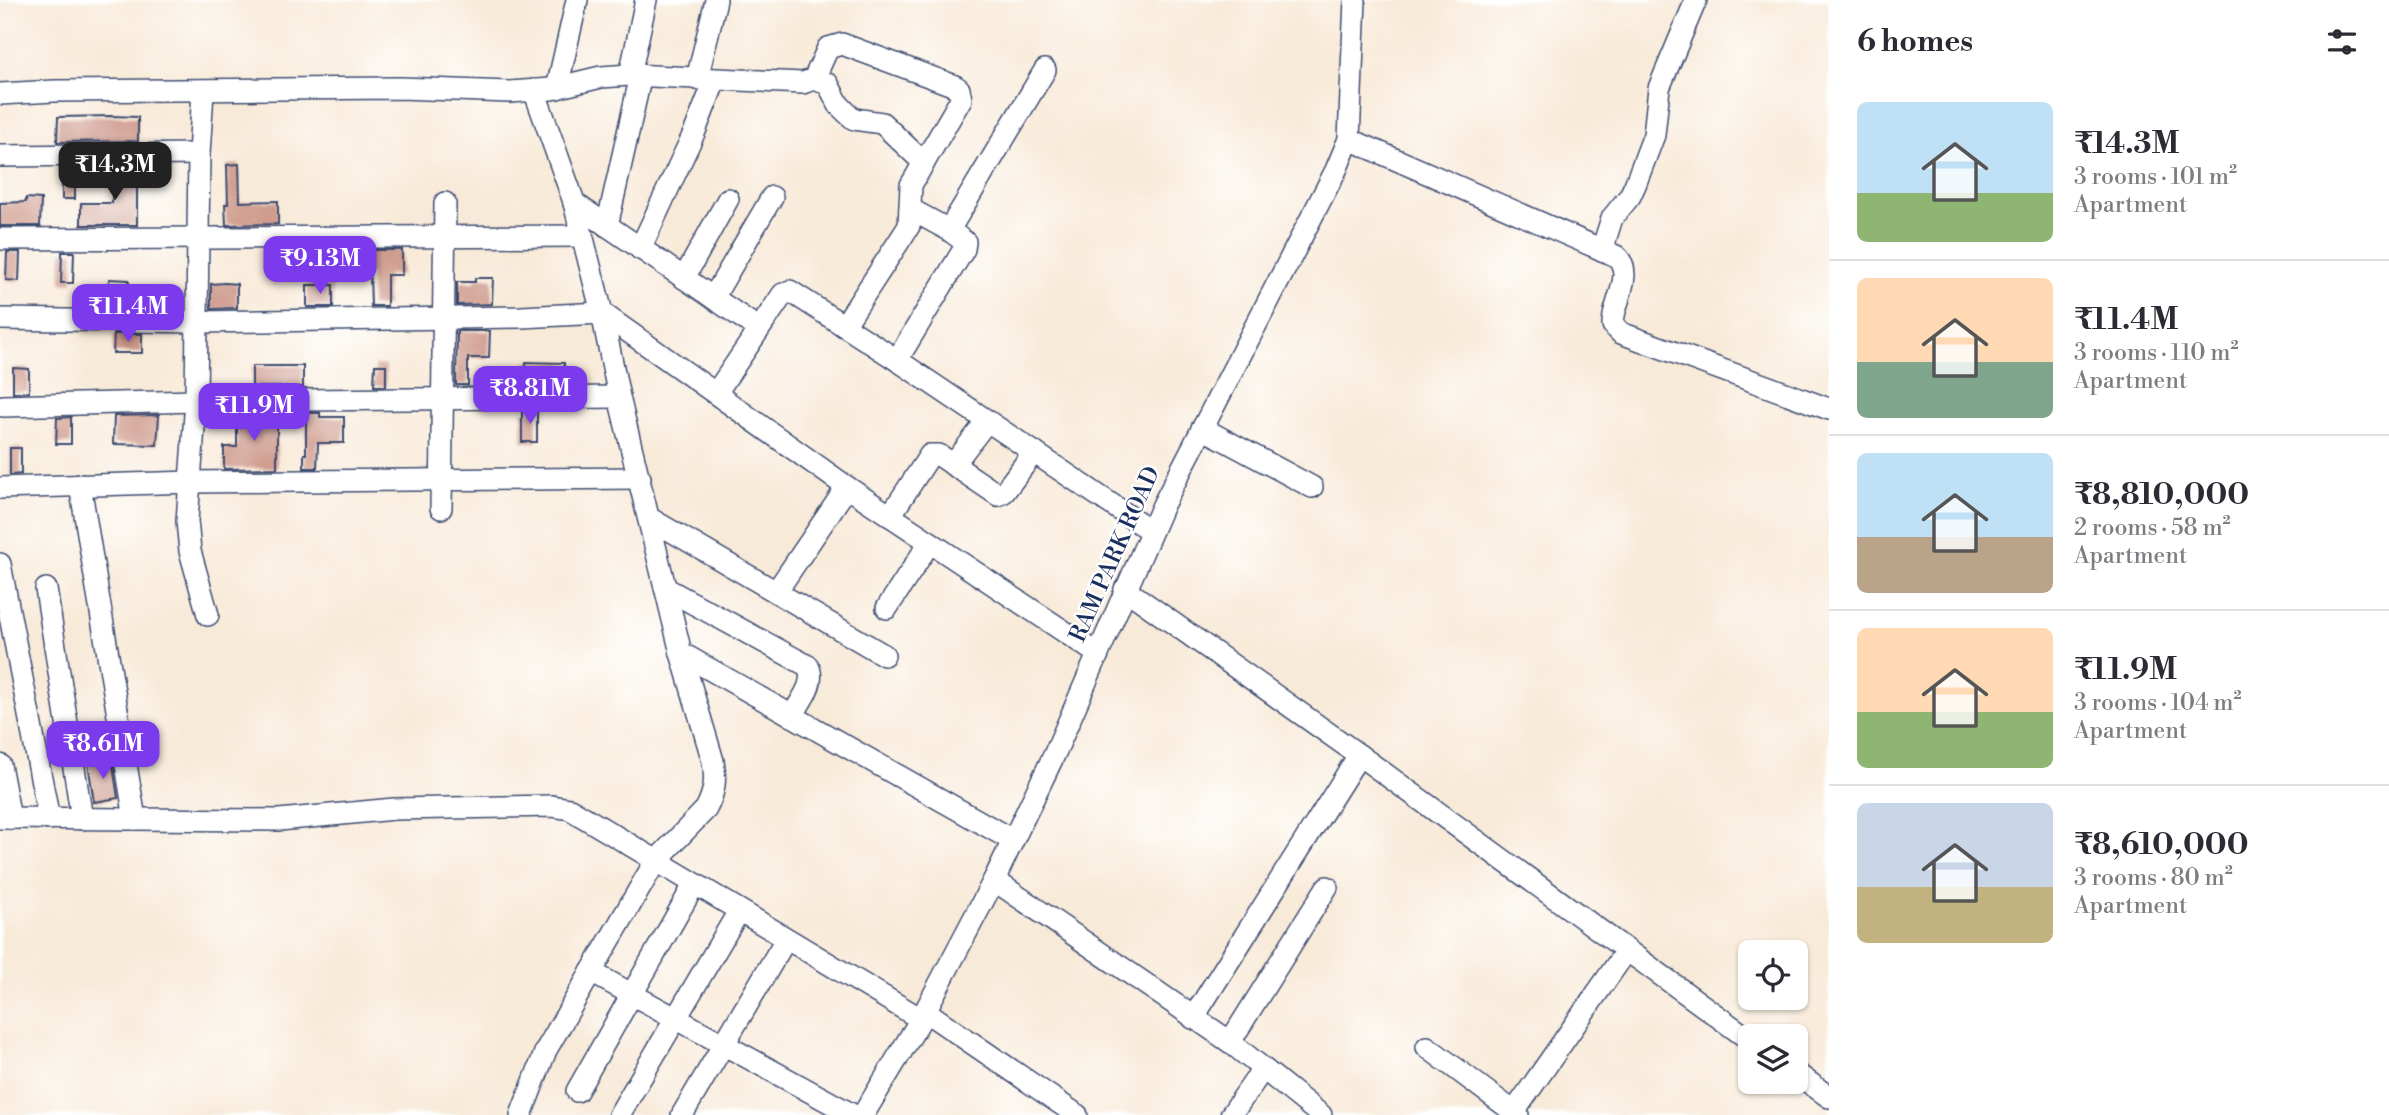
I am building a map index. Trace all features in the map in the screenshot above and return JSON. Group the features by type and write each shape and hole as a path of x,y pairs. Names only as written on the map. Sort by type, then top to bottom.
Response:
{"street":[{"path":"557,88 577,0"},
{"path":"607,226 646,0"},
{"path":"640,249 695,131 706,79 716,0"},
{"name":"RAM PARK ROAD","path":"863,1115 923,1015 994,880 1055,753 1151,531 1336,170 1349,139 1355,0"},
{"path":"1602,250 1612,218 1630,196 1645,160 1656,124 1659,88 1696,0"},
{"path":"814,79 828,48 842,44 955,86 959,89 961,99 911,185 909,226 906,233 844,326"},
{"path":"949,230 1045,70"},
{"path":"0,94 54,91 203,92 387,88 534,90 557,88 601,77 635,75 803,83 814,79 828,84 839,105 847,113 854,118 882,123 924,163"},
{"path":"522,1115 546,1050 655,862 706,809 715,787 713,761 681,653 574,203 534,90"},
{"path":"203,92 199,154 196,401 187,521 190,551 208,615"},
{"path":"1349,139 1616,256 1622,261 1625,274 1612,320 1616,330 1829,409"},
{"path":"0,156 199,154"},
{"path":"713,298 772,197"},
{"path":"684,278 728,199"},
{"path":"441,508 445,203"},
{"path":"574,203 759,329"},
{"path":"897,360 964,249 965,242 910,209"},
{"path":"0,239 582,236"},
{"path":"716,393 783,294 790,292 897,360 1151,531"},
{"path":"0,319 198,322 602,313 847,487 1098,654"},
{"path":"3,406 196,401 619,397"},
{"path":"953,465 987,421"},
{"path":"1202,428 1311,487"},
{"path":"890,516 930,455 939,455 994,494 1001,495 1034,452"},
{"path":"0,488 191,482 640,478"},
{"path":"80,485 135,819"},
{"path":"776,592 847,487"},
{"path":"649,518 884,655"},
{"path":"887,608 930,542"},
{"path":"0,564 49,819"},
{"path":"665,588 808,666 812,676 792,716"},
{"path":"46,589 82,819"},
{"path":"1125,589 1359,755 1738,1031"},
{"path":"681,653 1012,840"},
{"path":"1193,1018 1359,755"},
{"path":"0,765 5,818 279,820 394,809 552,806 570,809 786,939 923,1015 1050,1107 1077,1115"},
{"path":"994,880 1230,1042 1321,1115"},
{"path":"577,1091 694,885"},
{"path":"1230,1042 1327,887"},
{"path":"619,1115 739,911"},
{"path":"682,1115 786,939"},
{"path":"1427,1047 1515,1114 1627,950"},
{"path":"591,972 853,1115"},
{"path":"1231,1115 1263,1069"},
{"path":"1808,1082 1829,1097"}],"building":[{"path":"58,117 138,117 138,141 57,142"},
{"path":"239,164 240,202 278,201 278,224 226,225 227,165"},
{"path":"62,168 75,168 75,199 62,199"},
{"path":"112,168 137,168 137,225 81,225 81,203 112,203"},
{"path":"26,198 41,199 40,226 0,226 0,203 26,202"},
{"path":"362,250 402,250 402,275 387,275 387,306 371,306 370,274 362,274"},
{"path":"7,252 20,252 19,281 6,280"},
{"path":"62,252 74,252 73,283 61,283"},
{"path":"475,278 493,278 492,304 457,305 457,282 475,282"},
{"path":"109,279 129,280 128,308 108,308"},
{"path":"211,284 237,284 237,308 211,309"},
{"path":"307,285 333,285 333,307 307,307"},
{"path":"457,331 490,331 489,358 468,358 468,385 456,385"},
{"path":"114,334 142,334 142,353 113,353"},
{"path":"526,362 564,363 565,384 525,385"},
{"path":"375,365 386,365 386,386 374,386"},
{"path":"252,366 303,366 303,387 252,387"},
{"path":"13,368 29,369 29,392 13,393"},
{"path":"522,411 537,411 537,442 522,442"},
{"path":"277,413 277,468 224,469 224,447 237,447 237,414"},
{"path":"306,413 320,413 320,417 344,417 344,443 318,443 317,468 304,468"},
{"path":"159,415 157,445 113,444 114,416"},
{"path":"71,417 71,444 56,444 57,418"},
{"path":"10,448 21,448 21,474 10,475"},
{"path":"112,759 118,798 94,802 88,763"}]}
